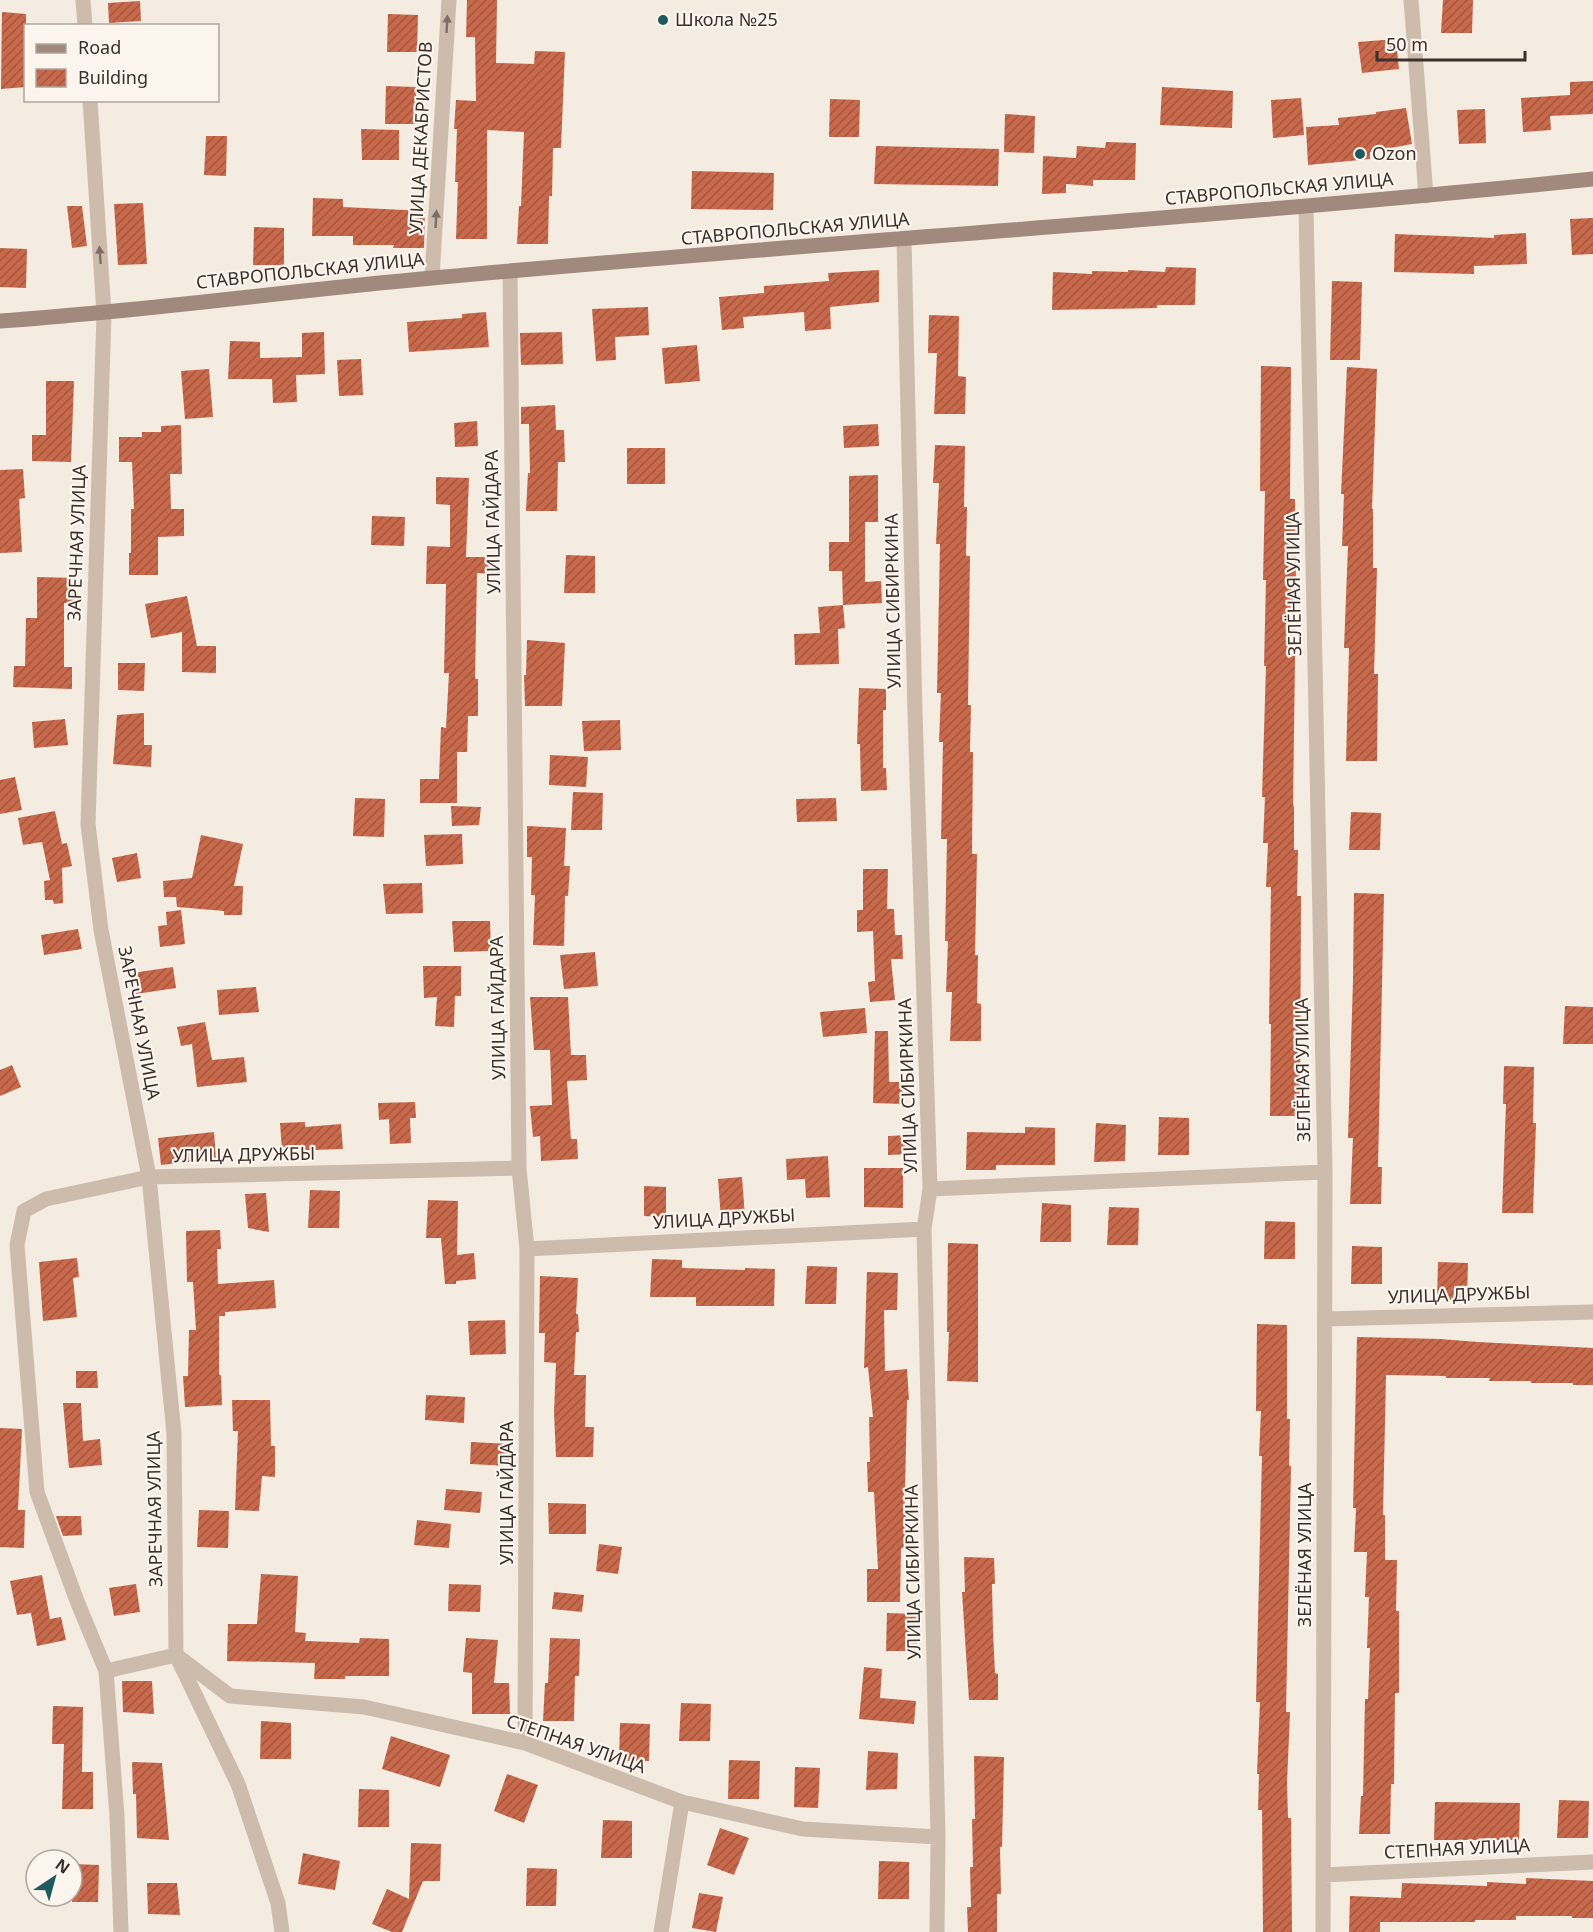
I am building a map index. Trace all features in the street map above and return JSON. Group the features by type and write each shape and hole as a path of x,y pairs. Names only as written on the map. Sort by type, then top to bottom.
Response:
{"main road":[{"name":"СТАВРОПОЛЬСКАЯ УЛИЦА","path":"0,321 104,314 432,278 1306,207 1593,180"}],"street":[{"path":"83,0 85,24"},
{"name":"УЛИЦА ДЕКАБРИСТОВ","path":"432,278 449,0"},
{"path":"1411,0 1426,196"},
{"name":"ЗАРЕЧНАЯ УЛИЦА","path":"90,102 104,314 88,824 101,930 149,1177 174,1434 176,1655 238,1784 278,1903 282,1932"},
{"name":"ЗЕЛЁНАЯ УЛИЦА","path":"1306,207 1325,1172 1323,1932"},
{"name":"УЛИЦА СИБИРКИНА","path":"904,239 915,712 930,1189 924,1228 938,1837 937,1932"},
{"name":"УЛИЦА ГАЙДАРА","path":"510,272 519,1168 527,1249 525,1743"},
{"name":"УЛИЦА ДРУЖБЫ","path":"121,1932 117,1816 106,1671 77,1601 37,1492 17,1245 24,1211 46,1199 149,1177 519,1168"},
{"path":"930,1189 1325,1172"},
{"name":"УЛИЦА ДРУЖБЫ","path":"527,1249 924,1228"},
{"name":"УЛИЦА ДРУЖБЫ","path":"1326,1319 1593,1312"},
{"path":"106,1671 176,1655"},
{"name":"СТЕПНАЯ УЛИЦА","path":"176,1655 231,1696 364,1707 525,1743 682,1802 803,1828 938,1837"},
{"path":"661,1932 682,1802"},
{"name":"СТЕПНАЯ УЛИЦА","path":"1323,1875 1593,1862"}],"building":[{"path":"467,0 497,0 496,63 534,64 535,51 565,52 561,148 553,148 548,244 517,244 524,132 487,130 487,239 456,239 458,182 455,182 457,129 454,129 456,100 476,101 475,37 466,37"},
{"path":"1443,0 1473,0 1472,33 1441,33"},
{"path":"140,1 141,21 109,23 108,3"},
{"path":"2,12 26,14 24,87 1,89"},
{"path":"388,14 418,15 417,52 387,52"},
{"path":"1396,39 1399,69 1362,73 1358,42"},
{"path":"1593,81 1593,114 1550,116 1551,130 1523,132 1521,98 1570,95 1570,82"},
{"path":"386,86 416,87 416,124 385,124"},
{"path":"1162,87 1233,91 1232,128 1160,125"},
{"path":"1301,98 1304,135 1273,138 1271,100"},
{"path":"830,99 860,100 859,137 829,137"},
{"path":"1406,108 1412,144 1370,152 1370,159 1308,165 1306,127 1339,125 1338,118"},
{"path":"1485,109 1486,143 1459,144 1457,110"},
{"path":"1005,114 1035,116 1034,153 1004,152"},
{"path":"361,129 399,130 399,160 362,160"},
{"path":"206,136 227,136 226,176 204,175"},
{"path":"1106,142 1136,143 1135,180 1093,180 1093,186 1066,184 1066,193 1042,194 1043,156 1076,158 1077,146 1105,148"},
{"path":"876,146 999,149 998,186 874,184"},
{"path":"692,171 774,173 773,210 691,209"},
{"path":"313,198 343,199 343,207 425,211 424,248 353,245 353,236 312,236"},
{"path":"143,203 147,264 118,265 114,204"},
{"path":"67,206 82,206 87,246 72,248"},
{"path":"1593,218 1593,254 1572,255 1570,219"},
{"path":"254,227 284,228 284,265 253,265"},
{"path":"1526,233 1527,264 1474,266 1474,274 1394,272 1395,234 1494,238 1494,235"},
{"path":"0,248 27,249 26,288 0,287"},
{"path":"1166,267 1196,268 1195,305 1052,310 1053,272 1092,274 1092,271 1128,272 1128,270 1165,272"},
{"path":"879,270 879,302 830,307 831,329 805,331 804,312 743,317 744,328 722,330 719,297 764,293 764,286 829,281 828,273"},
{"path":"1332,281 1362,282 1360,360 1330,360"},
{"path":"648,307 649,335 615,337 616,360 596,361 592,309"},
{"path":"486,312 489,347 409,352 407,322 462,318 462,314"},
{"path":"929,315 959,316 958,376 966,377 965,414 934,414 937,353 928,353"},
{"path":"324,332 325,374 296,375 297,402 273,403 272,379 228,379 230,341 260,342 260,358 302,357 302,333"},
{"path":"562,332 563,364 521,365 520,333"},
{"path":"697,345 700,381 665,384 662,348"},
{"path":"361,359 363,395 339,396 337,360"},
{"path":"1261,366 1291,367 1290,499 1295,499 1296,586 1293,806 1294,850 1298,850 1297,896 1301,896 1300,1116 1270,1116 1271,887 1266,887 1268,843 1263,843 1265,797 1262,797 1266,580 1263,580 1265,491 1260,491"},
{"path":"1347,367 1377,369 1372,509 1373,568 1377,568 1374,674 1378,674 1377,761 1346,761 1349,648 1344,648 1348,546 1342,546 1344,494 1341,494"},
{"path":"209,369 213,417 185,419 181,371"},
{"path":"46,381 74,381 71,462 32,461 32,435 46,435"},
{"path":"555,405 556,430 564,430 565,462 558,462 557,511 526,511 528,473 530,473 529,424 521,424 521,407"},
{"path":"477,421 478,446 455,447 454,423"},
{"path":"878,424 879,446 844,448 843,426"},
{"path":"181,425 182,474 170,474 171,509 184,509 184,536 158,537 158,575 129,575 131,509 134,509 132,462 119,462 119,437 142,437 142,432 161,432 161,426"},
{"path":"935,445 965,446 966,556 970,556 968,705 971,705 970,752 973,752 972,854 977,854 975,955 978,955 977,1003 981,1004 981,1041 950,1041 952,992 946,992 947,839 941,839 943,742 939,742 941,693 937,693 940,544 936,544 939,483 933,483"},
{"path":"627,448 665,448 665,484 627,484"},
{"path":"23,469 25,498 19,499 22,552 0,553 0,470"},
{"path":"878,475 878,522 865,522 865,582 881,581 882,603 843,605 842,571 829,571 829,542 849,542 849,476"},
{"path":"436,477 469,478 466,557 492,557 491,574 477,573 475,679 478,679 478,716 468,716 467,752 457,752 457,803 420,803 420,779 439,779 441,727 446,728 449,673 444,673 446,584 426,584 427,546 450,547 450,505 436,504"},
{"path":"372,516 405,517 404,546 371,545"},
{"path":"566,555 595,556 595,593 564,593"},
{"path":"37,577 76,578 75,604 64,603 64,667 72,667 72,689 13,687 14,666 25,666 26,618 37,618"},
{"path":"187,596 197,646 216,646 216,673 182,672 182,632 151,638 145,604"},
{"path":"843,605 845,628 838,629 839,664 795,665 794,634 820,633 818,607"},
{"path":"527,640 565,643 562,706 525,706 524,675 526,675"},
{"path":"118,663 145,663 144,691 118,690"},
{"path":"859,688 886,689 886,710 883,710 883,768 886,768 887,790 861,791 860,744 857,744"},
{"path":"144,713 144,745 152,745 151,767 113,764 117,715"},
{"path":"65,719 68,745 34,748 32,722"},
{"path":"620,720 621,750 584,751 582,721"},
{"path":"550,755 588,757 586,787 549,785"},
{"path":"15,777 22,810 0,814 0,780"},
{"path":"573,792 603,793 602,830 571,830"},
{"path":"355,798 385,799 384,837 353,836"},
{"path":"836,798 837,821 797,822 796,799"},
{"path":"451,806 481,807 479,825 452,826"},
{"path":"55,811 62,844 67,843 72,866 62,868 63,903 54,904 53,900 45,900 44,881 50,880 42,842 23,845 18,818"},
{"path":"1351,812 1381,813 1380,850 1349,850"},
{"path":"527,826 566,828 564,866 570,866 568,896 565,896 564,946 533,945 535,895 531,895 532,857 527,857"},
{"path":"462,834 463,864 426,866 424,835"},
{"path":"201,835 243,844 234,886 243,886 242,915 224,915 224,911 177,907 176,897 164,897 163,881 192,878"},
{"path":"137,853 141,878 117,882 112,858"},
{"path":"863,869 888,869 887,909 894,909 895,935 902,935 903,959 891,959 895,1000 870,1002 868,982 875,981 873,931 857,932 857,910 863,910"},
{"path":"422,883 423,913 386,914 383,884"},
{"path":"1354,893 1384,894 1378,1167 1382,1167 1381,1204 1350,1204 1353,1138 1348,1138"},
{"path":"181,910 185,944 160,947 158,926 167,925 166,912"},
{"path":"452,921 490,921 491,951 454,952"},
{"path":"78,929 82,949 44,955 41,935"},
{"path":"595,952 598,986 564,989 560,955"},
{"path":"423,966 461,966 461,996 455,996 454,1027 435,1026 437,997 424,998"},
{"path":"173,967 176,988 136,994 132,973"},
{"path":"256,987 259,1012 219,1015 217,990"},
{"path":"530,997 568,997 571,1055 586,1055 587,1080 567,1081 571,1139 577,1139 578,1159 541,1161 540,1136 533,1137 530,1106 552,1105 550,1050 534,1050"},
{"path":"1565,1006 1593,1007 1593,1044 1563,1044"},
{"path":"865,1008 867,1033 823,1037 820,1012"},
{"path":"205,1022 212,1060 244,1057 247,1082 197,1087 192,1044 181,1046 177,1027"},
{"path":"875,1031 888,1031 889,1082 903,1082 902,1104 873,1103"},
{"path":"12,1065 21,1087 0,1096 0,1070"},
{"path":"1504,1066 1534,1067 1533,1123 1536,1123 1533,1213 1502,1213 1506,1104 1503,1104"},
{"path":"415,1102 416,1118 410,1118 411,1143 390,1144 389,1119 379,1120 378,1103"},
{"path":"1159,1117 1189,1118 1189,1155 1158,1155"},
{"path":"305,1122 305,1127 341,1124 343,1149 282,1151 280,1123"},
{"path":"1096,1123 1126,1125 1125,1161 1094,1162"},
{"path":"1025,1127 1055,1128 1055,1165 996,1165 996,1170 966,1170 967,1132 1025,1133"},
{"path":"214,1132 216,1159 161,1165 158,1138"},
{"path":"909,1135 910,1154 888,1155 888,1136"},
{"path":"828,1156 830,1197 806,1198 805,1179 787,1180 786,1159"},
{"path":"864,1168 903,1168 903,1208 864,1207"},
{"path":"742,1177 745,1217 721,1219 718,1179"},
{"path":"644,1186 666,1187 666,1217 644,1216"},
{"path":"310,1190 340,1191 339,1228 308,1228"},
{"path":"266,1193 269,1232 248,1228 245,1194"},
{"path":"428,1200 458,1201 457,1255 474,1253 476,1279 445,1284 441,1238 426,1238"},
{"path":"1042,1203 1071,1205 1071,1242 1040,1242"},
{"path":"1109,1207 1139,1208 1138,1245 1107,1245"},
{"path":"1265,1221 1295,1222 1295,1259 1264,1259"},
{"path":"220,1230 221,1249 217,1249 218,1284 274,1280 276,1308 225,1312 225,1316 219,1316 219,1375 221,1375 222,1405 185,1407 183,1376 188,1376 189,1330 196,1330 193,1282 187,1282 186,1231"},
{"path":"948,1243 978,1244 978,1382 947,1381"},
{"path":"1352,1246 1382,1247 1382,1284 1351,1284"},
{"path":"77,1258 79,1277 73,1278 77,1317 43,1321 39,1262"},
{"path":"652,1259 682,1260 682,1268 775,1269 774,1306 696,1306 696,1297 650,1297"},
{"path":"1438,1262 1468,1263 1467,1300 1437,1300"},
{"path":"807,1266 837,1267 836,1304 805,1304"},
{"path":"867,1272 898,1273 897,1310 884,1310 885,1371 907,1369 909,1400 907,1400 904,1492 908,1547 901,1548 900,1602 867,1602 867,1569 878,1569 874,1492 868,1492 869,1417 873,1417 868,1367 864,1368"},
{"path":"540,1276 578,1278 576,1314 578,1314 579,1332 576,1332 574,1375 586,1375 585,1427 594,1427 593,1457 556,1457 554,1412 556,1363 544,1362 545,1333 539,1333"},
{"path":"505,1320 506,1354 470,1355 468,1321"},
{"path":"1257,1324 1287,1325 1287,1419 1290,1419 1289,1466 1291,1466 1286,1712 1290,1712 1287,1783 1288,1818 1291,1818 1292,1932 1263,1932 1262,1810 1258,1810 1259,1774 1257,1774 1260,1702 1256,1702 1262,1456 1259,1456 1261,1411 1256,1411"},
{"path":"1357,1337 1440,1339 1593,1348 1593,1385 1489,1381 1490,1378 1386,1375 1383,1515 1385,1515 1385,1560 1397,1560 1396,1611 1399,1611 1399,1693 1395,1693 1394,1784 1391,1784 1390,1834 1359,1834 1361,1796 1363,1796 1365,1699 1368,1699 1370,1648 1367,1648 1369,1597 1365,1597 1367,1552 1354,1552"},
{"path":"76,1371 97,1371 98,1388 76,1388"},
{"path":"426,1395 465,1397 464,1423 425,1420"},
{"path":"232,1400 270,1400 271,1446 275,1446 275,1477 262,1476 259,1511 235,1510 238,1431 233,1431"},
{"path":"63,1403 81,1403 83,1441 100,1439 102,1465 69,1468"},
{"path":"0,1428 22,1429 18,1510 25,1510 24,1548 0,1547"},
{"path":"471,1442 510,1444 509,1466 470,1464"},
{"path":"446,1489 482,1492 480,1513 444,1510"},
{"path":"548,1503 586,1504 586,1534 549,1534"},
{"path":"199,1510 229,1511 228,1548 197,1547"},
{"path":"56,1516 81,1516 82,1535 63,1536"},
{"path":"417,1520 451,1524 449,1548 414,1545"},
{"path":"599,1544 622,1547 618,1574 596,1571"},
{"path":"964,1557 994,1558 993,1632 995,1673 998,1674 998,1700 969,1700 962,1592 965,1592"},
{"path":"261,1574 298,1576 295,1632 306,1633 305,1641 359,1643 360,1638 389,1639 389,1676 314,1679 315,1663 227,1661 228,1624 257,1624"},
{"path":"42,1575 50,1619 61,1617 66,1640 37,1646 31,1613 17,1615 10,1581"},
{"path":"136,1584 140,1612 114,1616 109,1588"},
{"path":"449,1584 481,1585 480,1612 448,1611"},
{"path":"554,1592 584,1595 582,1612 552,1609"},
{"path":"887,1613 917,1614 917,1651 886,1651"},
{"path":"466,1638 498,1640 494,1683 509,1683 510,1714 472,1714 472,1673 463,1672"},
{"path":"550,1638 580,1639 579,1676 575,1676 574,1721 543,1721"},
{"path":"864,1667 882,1669 880,1698 916,1701 914,1724 859,1719"},
{"path":"122,1681 152,1681 154,1714 123,1712"},
{"path":"681,1703 711,1704 710,1741 679,1741"},
{"path":"53,1706 83,1707 82,1772 93,1772 93,1809 62,1809 64,1744 52,1744"},
{"path":"261,1721 291,1723 291,1759 260,1759"},
{"path":"620,1723 650,1724 649,1761 619,1761"},
{"path":"391,1736 450,1755 440,1787 382,1769"},
{"path":"868,1751 898,1753 897,1789 866,1790"},
{"path":"974,1756 1004,1757 1002,1847 1000,1847 1001,1894 997,1894 997,1932 968,1932 967,1907 971,1907 970,1867 973,1867 972,1819 975,1819"},
{"path":"729,1760 760,1761 759,1799 728,1799"},
{"path":"132,1762 162,1763 169,1840 137,1838 136,1794 133,1794"},
{"path":"795,1767 820,1768 818,1808 794,1807"},
{"path":"507,1774 538,1785 524,1823 494,1811"},
{"path":"359,1789 389,1790 389,1827 358,1827"},
{"path":"1559,1800 1589,1801 1588,1838 1557,1838"},
{"path":"1435,1802 1520,1803 1519,1840 1434,1840"},
{"path":"603,1820 632,1821 632,1858 601,1858"},
{"path":"720,1828 749,1838 734,1875 707,1865"},
{"path":"411,1843 441,1844 440,1881 423,1881 402,1932 392,1932 372,1924 387,1889 409,1899"},
{"path":"303,1853 340,1861 335,1890 298,1884"},
{"path":"879,1861 909,1862 909,1899 878,1899"},
{"path":"84,1864 99,1865 98,1902 84,1902"},
{"path":"527,1868 557,1869 556,1906 526,1906"},
{"path":"1526,1878 1593,1881 1593,1918 1516,1916 1516,1920 1475,1920 1475,1922 1380,1922 1380,1932 1349,1932 1350,1896 1401,1898 1402,1883 1487,1886 1487,1882 1526,1884"},
{"path":"147,1883 177,1883 180,1915 148,1914"},
{"path":"699,1893 723,1897 716,1932 692,1928"}],"place":[{"name":"Школа №25","path":"663,20"},
{"name":"Ozon","path":"1360,154"}]}
